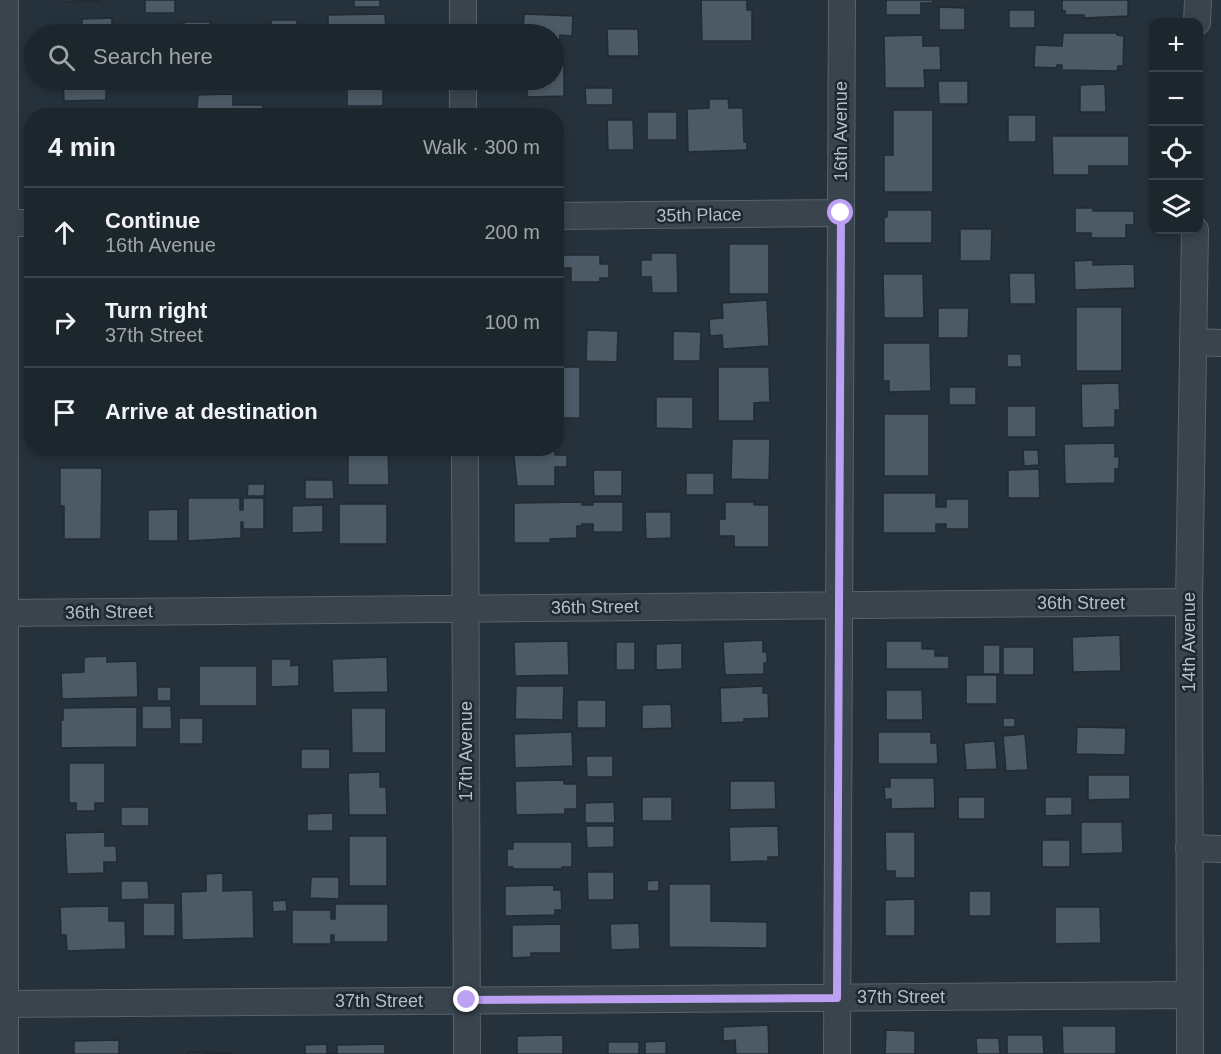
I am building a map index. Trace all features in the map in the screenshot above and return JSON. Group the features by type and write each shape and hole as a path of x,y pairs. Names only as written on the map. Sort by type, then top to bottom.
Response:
{"street":[{"path":"5,1054 3,1004 3,223 6,0"},
{"path":"463,0 463,24"},
{"name":"16th Avenue","path":"837,1054 842,0"},
{"path":"1197,18 1198,0"},
{"path":"463,90 463,108"},
{"name":"35th Place","path":"564,216 841,213"},
{"path":"3,223 24,223"},
{"name":"14th Avenue","path":"1190,1054 1189,602 1195,234"},
{"path":"1194,342 1221,343"},
{"name":"17th Avenue","path":"465,456 467,1054"},
{"name":"36th Street","path":"3,613 1189,602"},
{"path":"1189,848 1221,849"},
{"name":"37th Street","path":"3,1004 1189,995"}],"building":[{"path":"61,0 99,0 99,1 61,2"},
{"path":"145,0 175,0 175,13 145,13"},
{"path":"354,0 380,0 380,7 354,7"},
{"path":"701,0 747,0 747,10 752,10 752,41 702,41"},
{"path":"886,0 933,0 933,3 921,3 921,15 886,15"},
{"path":"1062,0 1128,0 1128,16 1084,18 1084,15 1065,15 1065,11 1062,11"},
{"path":"939,7 965,8 965,30 939,30"},
{"path":"1009,10 1035,10 1035,28 1009,28"},
{"path":"385,14 386,24 328,24 328,15"},
{"path":"524,14 573,16 572,36 564,35 564,24 524,24"},
{"path":"112,18 112,24 82,24 82,19"},
{"path":"271,20 297,20 297,24 271,24"},
{"path":"184,22 210,22 210,24 184,24"},
{"path":"607,29 638,29 639,56 608,56"},
{"path":"1063,33 1117,33 1117,35 1124,36 1123,66 1118,66 1117,71 1062,70 1062,65 1057,65 1056,68 1034,67 1035,45 1062,46"},
{"path":"923,35 923,46 940,46 941,70 924,70 925,88 885,88 884,36"},
{"path":"938,81 968,81 968,104 939,104"},
{"path":"1105,84 1106,112 1080,112 1080,85"},
{"path":"585,88 613,88 613,105 586,105"},
{"path":"63,90 106,90 106,100 64,101"},
{"path":"347,90 383,90 383,106 347,106"},
{"path":"527,90 564,90 564,96 527,97"},
{"path":"233,94 233,105 263,105 263,108 197,108 198,95"},
{"path":"709,99 728,99 729,108 743,108 744,142 747,142 747,150 688,152 687,109 709,108"},
{"path":"893,110 933,110 933,192 884,192 884,155 893,155"},
{"path":"647,112 677,112 677,140 647,140"},
{"path":"1008,115 1036,115 1036,142 1008,142"},
{"path":"607,120 633,120 634,150 608,150"},
{"path":"1052,136 1129,136 1129,166 1089,166 1089,175 1053,175"},
{"path":"1075,208 1093,208 1093,211 1134,211 1134,225 1126,225 1126,238 1091,238 1091,233 1075,233"},
{"path":"887,210 932,210 932,243 884,243 884,217 887,217"},
{"path":"960,229 992,229 991,261 960,261"},
{"path":"729,244 769,244 769,294 729,294"},
{"path":"651,253 677,253 678,293 652,293 651,277 641,277 641,260 651,260"},
{"path":"564,255 600,255 600,264 609,264 609,278 600,278 600,282 571,282 571,268 564,268"},
{"path":"1093,260 1093,265 1134,264 1135,288 1075,290 1074,261"},
{"path":"1009,273 1035,273 1036,304 1010,304"},
{"path":"883,274 923,274 924,318 884,318"},
{"path":"767,300 769,346 723,349 722,335 710,336 709,319 723,318 722,303"},
{"path":"1076,307 1122,307 1122,371 1076,371"},
{"path":"938,308 969,308 968,338 938,338"},
{"path":"587,330 618,331 617,362 586,361"},
{"path":"673,331 701,332 700,361 673,361"},
{"path":"883,343 930,343 931,391 889,392 889,381 883,381"},
{"path":"1007,354 1021,354 1022,367 1007,367"},
{"path":"564,367 580,367 580,418 564,418"},
{"path":"718,367 769,367 770,402 754,403 754,421 718,421"},
{"path":"1119,383 1120,410 1115,410 1115,427 1082,428 1081,384"},
{"path":"949,387 976,387 976,405 949,405"},
{"path":"656,397 693,397 693,429 656,428"},
{"path":"1007,406 1036,406 1036,437 1007,437"},
{"path":"884,414 929,414 929,476 884,476"},
{"path":"732,439 770,439 769,480 731,479"},
{"path":"1115,443 1115,457 1119,456 1119,469 1115,469 1115,483 1065,484 1064,444"},
{"path":"1023,450 1038,450 1039,465 1024,466"},
{"path":"567,455 567,467 555,467 555,486 517,486 514,456"},
{"path":"348,456 388,456 389,485 348,485"},
{"path":"60,468 102,468 101,539 64,539 64,506 60,506"},
{"path":"1039,469 1040,498 1008,498 1008,470"},
{"path":"593,470 622,470 622,496 594,496"},
{"path":"686,473 714,473 714,495 686,495"},
{"path":"305,480 333,480 334,499 305,499"},
{"path":"248,484 265,484 264,496 247,496"},
{"path":"883,493 936,493 936,507 946,507 946,499 969,499 969,529 946,529 946,524 936,524 936,533 883,533"},
{"path":"188,498 240,498 240,510 243,510 243,498 264,498 264,529 243,529 243,522 241,522 241,538 188,541"},
{"path":"582,502 582,505 593,505 593,502 623,502 623,532 593,532 593,524 582,524 582,526 577,526 577,538 550,539 550,543 514,543 514,503"},
{"path":"725,502 754,502 754,505 769,505 769,547 734,547 734,536 719,536 719,519 725,519"},
{"path":"339,504 387,504 387,544 339,544"},
{"path":"323,505 323,532 292,533 292,506"},
{"path":"178,509 178,541 148,541 148,510"},
{"path":"645,512 671,512 671,538 646,539"},
{"path":"1120,635 1121,671 1073,672 1072,637"},
{"path":"763,640 763,652 767,652 764,674 725,675 723,642"},
{"path":"568,641 569,675 515,676 514,642"},
{"path":"886,641 922,641 922,649 935,649 935,656 949,656 949,669 886,669"},
{"path":"616,642 635,642 635,670 616,670"},
{"path":"682,643 682,669 656,670 656,644"},
{"path":"983,645 1000,645 1000,674 983,674"},
{"path":"1003,647 1034,647 1034,675 1003,675"},
{"path":"107,656 107,662 137,661 138,697 62,699 61,673 84,672 84,657"},
{"path":"387,657 388,692 333,693 332,659"},
{"path":"271,659 291,659 291,666 299,665 299,686 271,687"},
{"path":"199,666 257,666 257,706 199,706"},
{"path":"966,675 997,675 997,704 966,704"},
{"path":"516,686 564,686 563,720 515,719"},
{"path":"763,686 763,693 768,693 769,718 721,723 720,688"},
{"path":"157,687 171,687 171,701 157,701"},
{"path":"886,690 922,690 923,720 886,720"},
{"path":"577,700 606,700 606,728 577,728"},
{"path":"671,704 672,728 642,729 642,705"},
{"path":"142,706 171,706 172,729 142,729"},
{"path":"137,707 137,747 61,748 63,708"},
{"path":"351,708 386,708 386,753 352,753"},
{"path":"179,718 203,718 203,744 179,744"},
{"path":"1003,718 1015,718 1015,727 1003,727"},
{"path":"1077,727 1126,728 1125,755 1076,754"},
{"path":"572,732 573,766 515,768 514,734"},
{"path":"878,732 931,732 931,743 937,743 938,764 878,764"},
{"path":"1025,734 1028,770 1006,771 1003,736"},
{"path":"995,741 997,769 966,770 964,743"},
{"path":"301,749 330,749 330,769 301,769"},
{"path":"586,756 613,756 613,777 587,777"},
{"path":"69,763 105,763 105,803 95,803 95,811 76,811 76,803 69,803"},
{"path":"380,772 380,787 386,787 387,815 349,815 348,773"},
{"path":"1088,775 1130,775 1130,799 1088,800"},
{"path":"890,778 934,778 935,808 891,809 891,799 885,800 884,787 890,787"},
{"path":"564,780 564,784 577,784 577,809 565,809 565,814 516,815 515,781"},
{"path":"730,781 775,781 776,809 730,810"},
{"path":"642,797 672,797 672,821 642,821"},
{"path":"958,797 985,797 985,819 958,819"},
{"path":"1045,797 1072,797 1072,815 1045,816"},
{"path":"614,802 615,823 585,823 585,803"},
{"path":"121,807 149,807 149,826 121,826"},
{"path":"333,813 333,831 307,831 307,814"},
{"path":"1081,822 1122,822 1123,853 1081,854"},
{"path":"586,826 614,826 614,847 587,848"},
{"path":"778,826 779,857 768,857 768,861 730,862 729,827"},
{"path":"105,832 105,846 116,846 117,862 104,862 104,873 67,874 65,833"},
{"path":"885,832 915,832 915,878 895,878 895,871 886,871"},
{"path":"349,836 387,836 387,886 349,886"},
{"path":"1042,840 1070,840 1070,867 1042,867"},
{"path":"513,842 572,842 572,867 513,869 513,867 507,867 507,849 513,849"},
{"path":"587,872 614,872 614,900 588,900"},
{"path":"223,873 223,891 253,890 254,938 182,940 181,892 206,891 206,874"},
{"path":"311,877 339,877 339,899 310,898"},
{"path":"659,880 659,891 647,891 647,881"},
{"path":"121,881 148,881 149,899 121,900"},
{"path":"669,884 711,884 711,921 767,922 767,948 669,947"},
{"path":"554,885 554,890 561,890 562,910 555,910 555,915 505,916 505,886"},
{"path":"969,891 991,891 991,916 969,916"},
{"path":"915,899 915,936 885,936 885,900"},
{"path":"286,900 287,911 273,912 272,901"},
{"path":"143,903 175,903 175,936 143,936"},
{"path":"335,904 388,904 388,942 334,942 334,935 331,935 331,944 292,944 292,910 331,910 331,919 335,919"},
{"path":"109,906 109,921 125,921 126,949 67,951 66,935 61,935 60,907"},
{"path":"1055,907 1100,907 1101,943 1055,944"},
{"path":"639,923 640,949 611,950 610,924"},
{"path":"561,924 561,953 531,953 531,957 512,958 512,925"},
{"path":"768,1025 769,1054 736,1054 735,1040 723,1041 723,1027"},
{"path":"1062,1026 1116,1026 1116,1054 1063,1054"},
{"path":"886,1030 915,1031 915,1054 885,1054"},
{"path":"563,1035 563,1054 517,1054 517,1036"},
{"path":"1007,1035 1043,1035 1044,1054 1007,1054"},
{"path":"976,1038 999,1038 1000,1054 977,1054"},
{"path":"119,1040 119,1054 74,1054 74,1041"},
{"path":"666,1041 666,1054 645,1054 645,1042"},
{"path":"608,1042 639,1042 639,1054 608,1054"},
{"path":"327,1044 327,1053 337,1053 337,1045 385,1044 385,1054 305,1054 305,1045"},
{"path":"188,1052 232,1053 232,1054 188,1054"}],"route":[{"path":"467,1000 837,998 841,213"}]}
